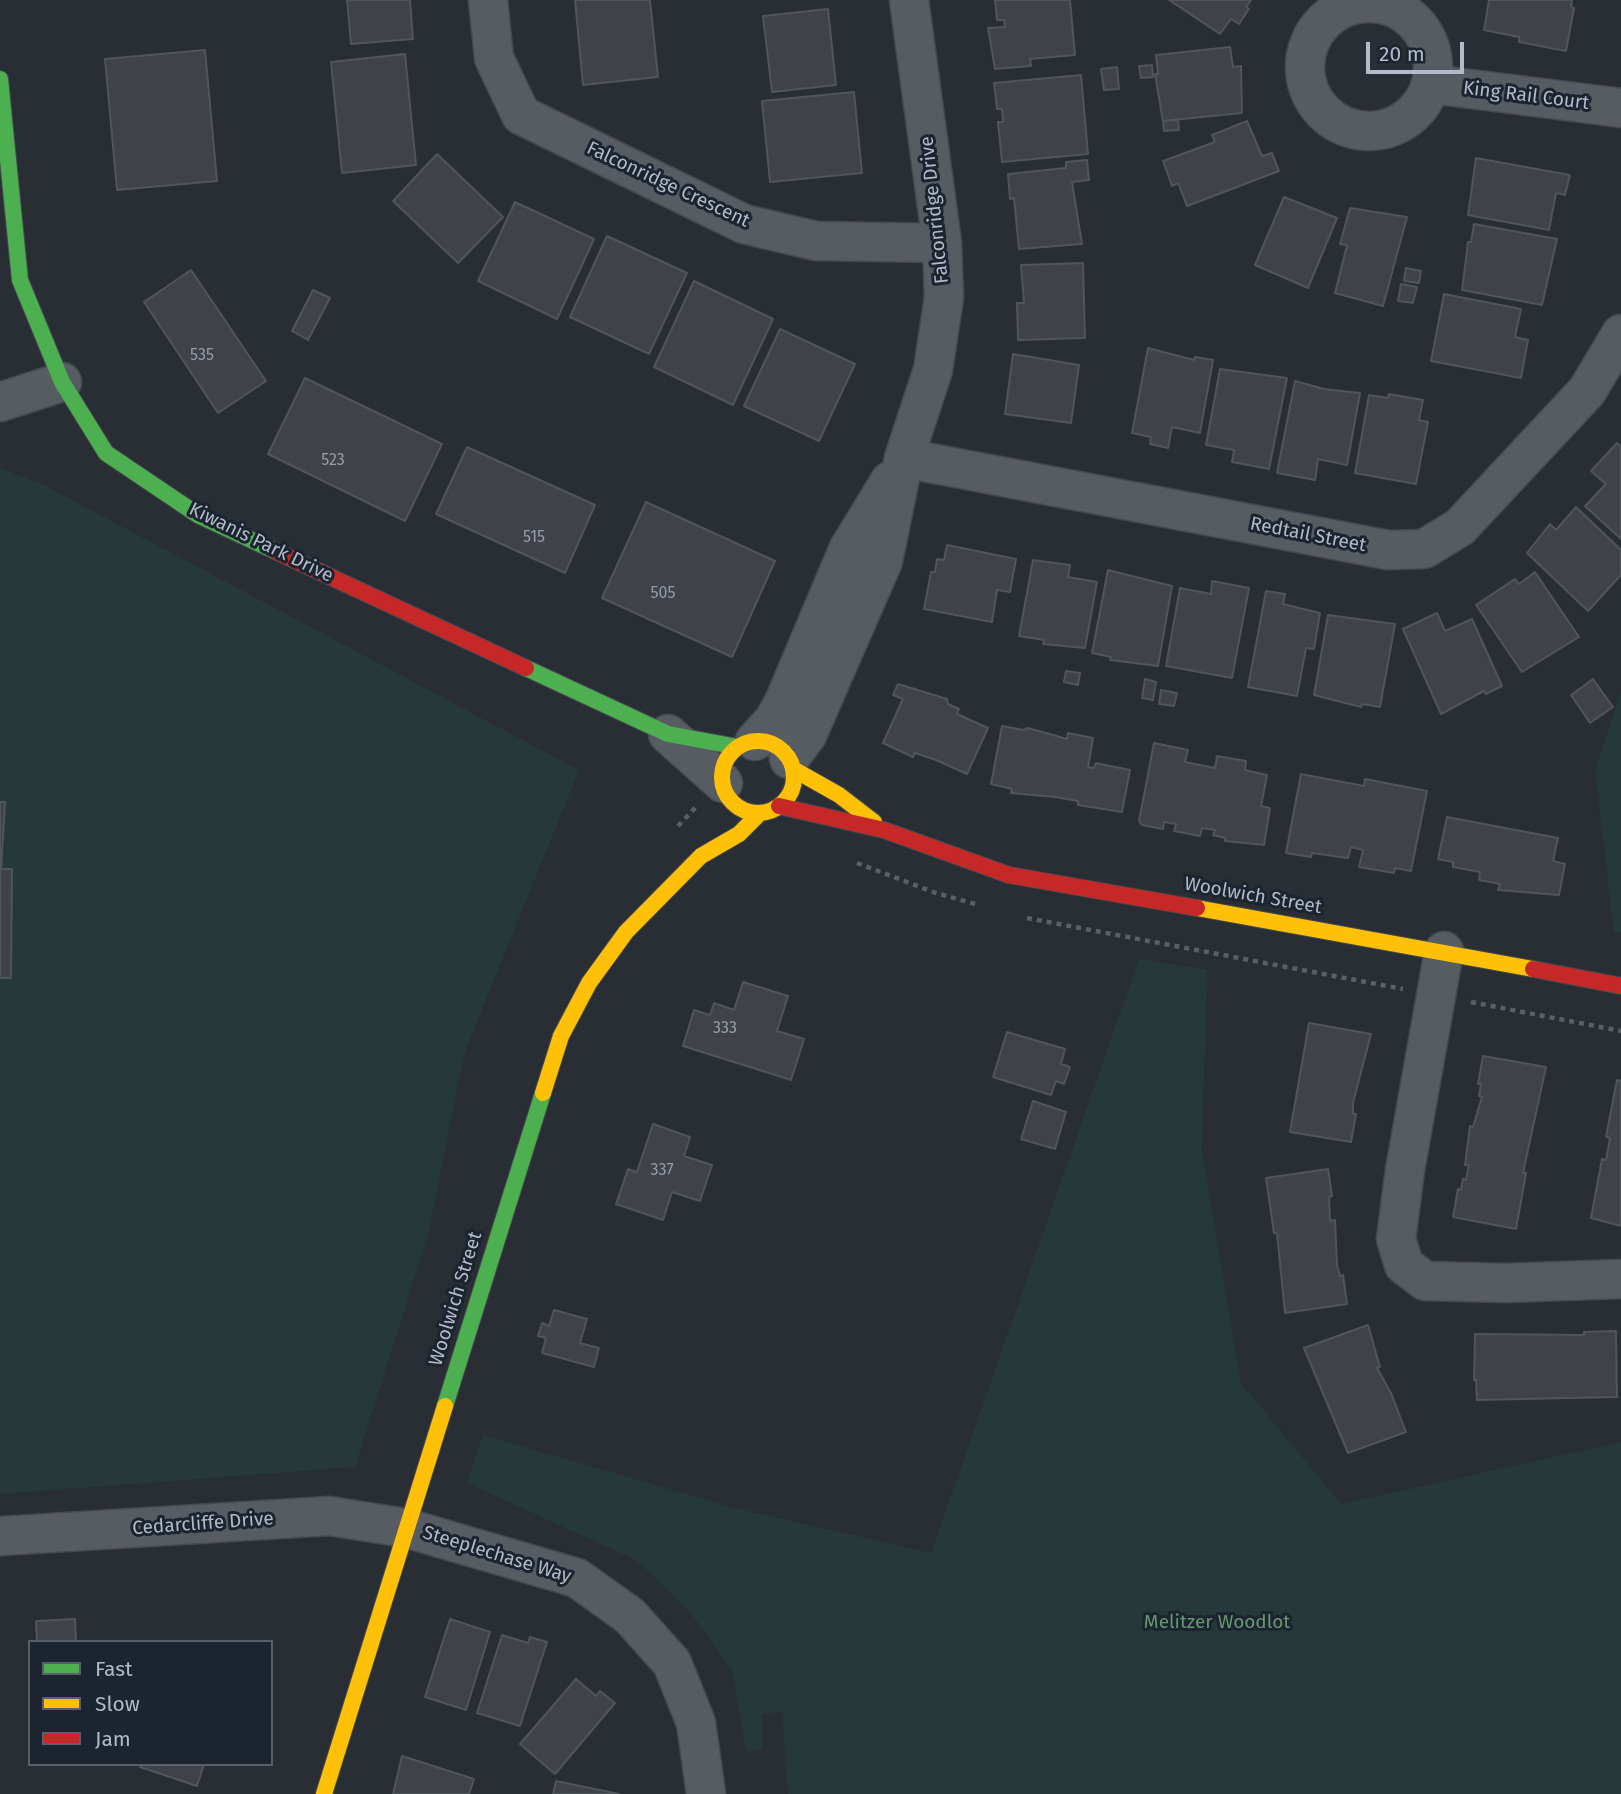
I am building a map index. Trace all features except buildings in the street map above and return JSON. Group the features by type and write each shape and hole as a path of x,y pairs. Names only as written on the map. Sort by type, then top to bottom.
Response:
{"street":[{"name":"Falconridge Crescent","path":"488,0 494,58 521,115 744,224 816,241 942,243"},
{"name":"Falconridge Drive","path":"791,764 807,735 883,561 904,458 933,370 944,297 942,243 909,0"},
{"name":"Kiwanis Park Drive","path":"0,79 20,280 62,382 106,453 198,515 668,734 746,744"},
{"name":"King Rail Court","path":"1431,84 1621,108"},
{"name":"Redtail Street","path":"904,458 1388,550 1424,548 1460,527 1587,391 1621,334"},
{"path":"0,402 62,382"},
{"name":"Falconridge Drive","path":"746,744 774,720 785,702 848,550 904,458"},
{"name":"Kiwanis Park Drive","path":"668,734 723,794"},
{"path":"746,744 725,763 723,794 741,808 760,813"},
{"name":"Woolwich Street","path":"746,744 775,745 791,764 839,795 884,830"},
{"path":"779,806 792,790 791,764"},
{"name":"Woolwich Street","path":"324,1794 561,1036 589,983 626,932 701,856 739,834 760,813 779,806 884,830 1009,875 1444,951 1621,986"},
{"name":"Woolwich Street","path":"701,856 709,831"},
{"path":"1444,951 1396,1239 1404,1265 1425,1281 1505,1283 1621,1279"},
{"name":"Cedarcliffe Drive","path":"0,1536 330,1516 406,1528"},
{"name":"Steeplechase Way","path":"406,1528 577,1578 630,1616 672,1663 696,1723 706,1794"}],"green space":[{"path":"0,468 46,486 579,770 464,1054 428,1235 355,1467 0,1494"},
{"path":"1621,690 1621,933 1614,932 1595,771"},
{"name":"Melitzer Woodlot","path":"1139,959 1207,970 1202,1149 1241,1383 1341,1504 1621,1442 1621,1794 788,1794 782,1711 762,1715 762,1749 746,1752 732,1670 690,1612 636,1560 467,1483 483,1435 735,1508 931,1553"}],"traffic: fast":[{"path":"0,79 20,280 62,382 106,453 198,515 275,551"},
{"path":"526,668 668,734 738,747"},
{"path":"445,1406 543,1093"}],"traffic: slow":[{"path":"758,741 778,747 788,757 794,777 788,797 778,807 758,813 738,807 728,797 722,777 728,757 738,747 758,741"},
{"path":"793,769 839,795 874,822"},
{"path":"543,1093 561,1036 589,983 626,932 701,856 739,834 760,813"},
{"path":"1197,908 1533,969"},
{"path":"324,1794 445,1406"}],"traffic: jam":[{"path":"275,551 526,668"},
{"path":"779,806 884,830 1009,875 1197,908"},
{"path":"1533,969 1621,986"}]}
